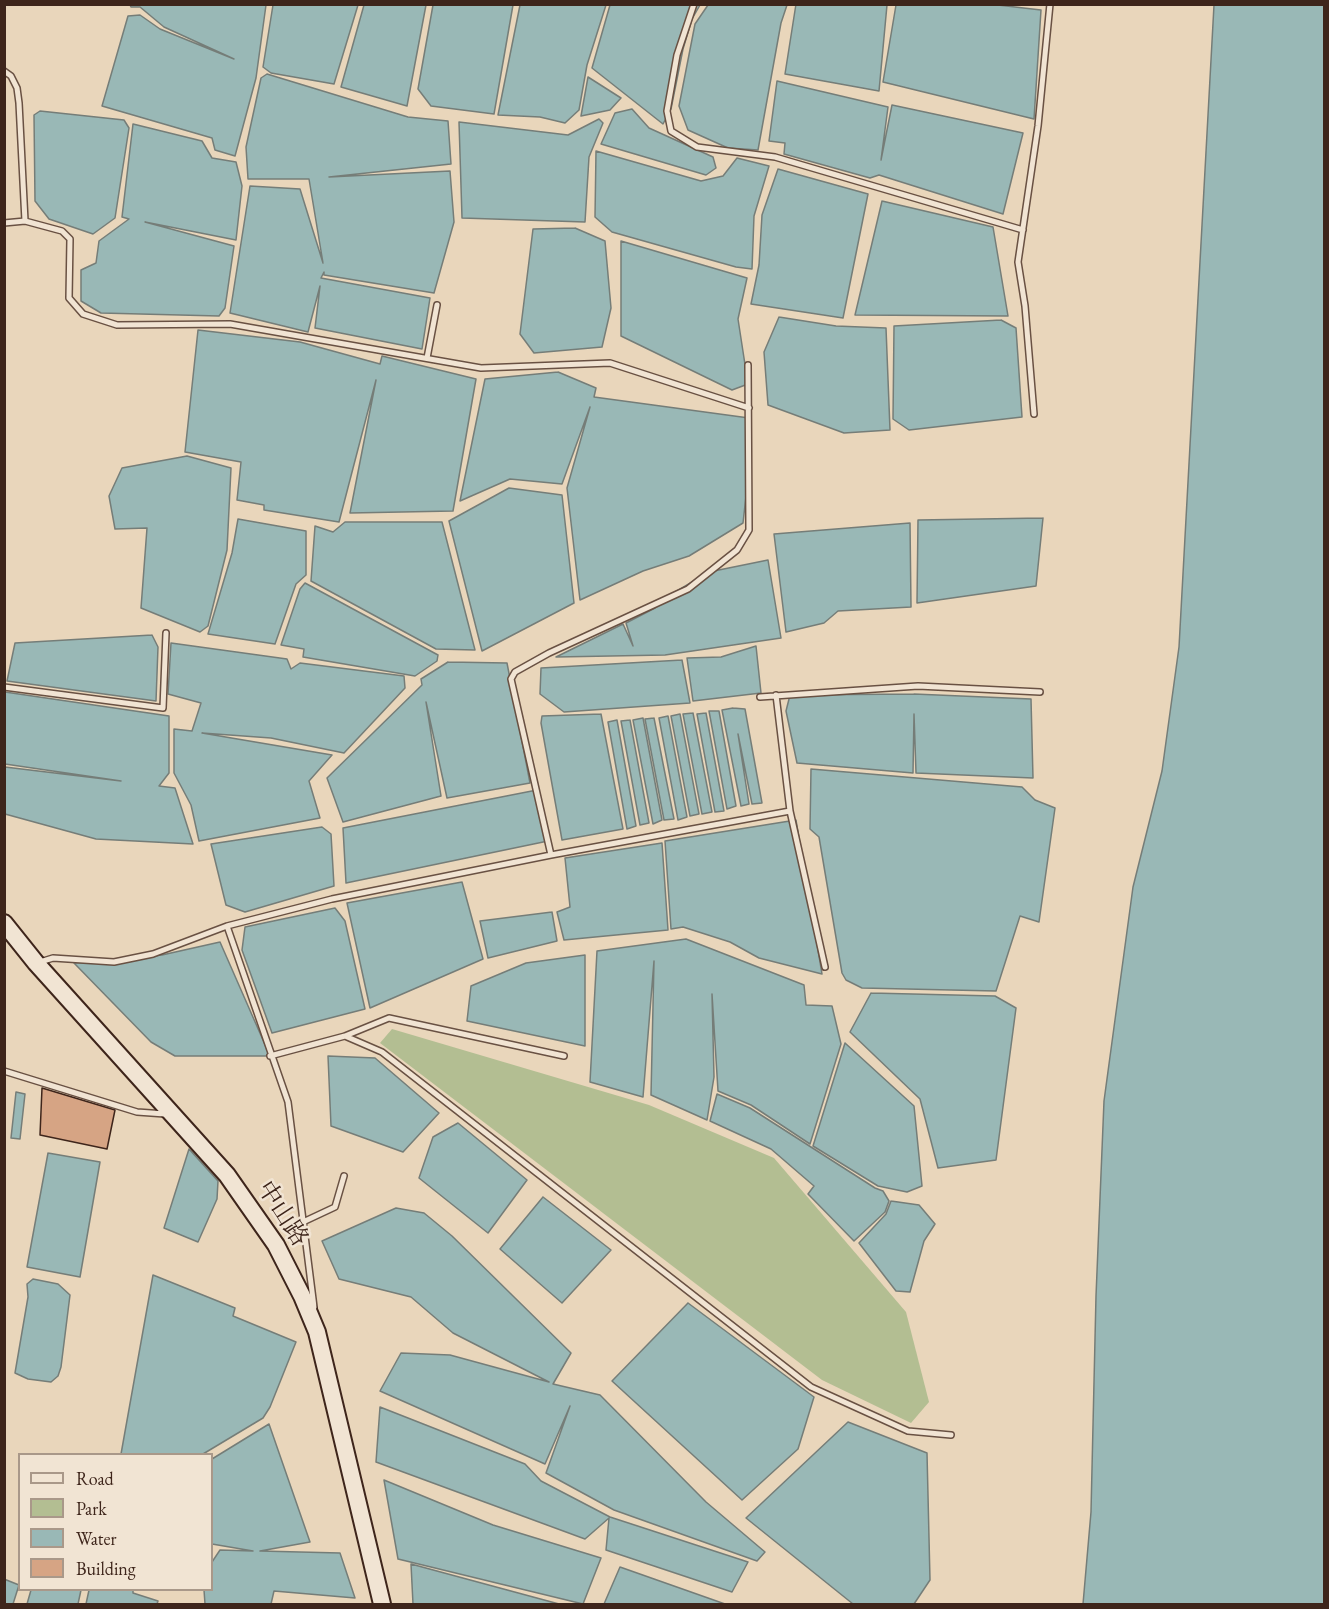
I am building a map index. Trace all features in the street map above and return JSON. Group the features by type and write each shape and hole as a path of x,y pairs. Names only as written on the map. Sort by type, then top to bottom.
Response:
{"street":[{"name":"中山路","path":"5,923 36,963 227,1175 276,1245 317,1332 382,1605"}],"lane":[{"path":"694,4 677,55 667,111 670,131 697,147 776,157 1023,230"},
{"path":"1034,414 1025,306 1018,262 1038,126 1050,4"},
{"path":"4,71 11,76 19,103 26,221"},
{"path":"4,223 26,221 62,231 70,239 69,298 83,314 117,325 230,324 481,368 610,363 748,408"},
{"path":"427,358 437,304"},
{"path":"551,855 512,679 514,672 549,653 688,589 737,550 749,530 748,365"},
{"path":"4,687 163,708 166,633"},
{"path":"760,697 918,686 1040,692"},
{"path":"776,695 790,811 825,967"},
{"path":"36,963 53,958 114,962 153,954 227,926 332,899 551,855 790,811"},
{"path":"227,926 270,1056 288,1102 317,1332"},
{"path":"270,1056 345,1036 389,1018 564,1056"},
{"path":"345,1036 382,1052 811,1387 908,1431 951,1435"},
{"path":"4,1071 137,1112 170,1114"},
{"path":"303,1222 335,1207 345,1176"}],"green space":[{"path":"392,1029 649,1105 774,1158 906,1312 929,1402 911,1423 822,1380 380,1043"}],"water":[{"path":"796,4 887,5 879,91 785,74"},
{"path":"989,4 1041,10 1034,119 883,82 896,5"},
{"path":"130,5 266,5 256,78 235,156 215,150 212,138 102,106 128,16 140,15 160,29 234,59 164,27 140,7"},
{"path":"273,5 358,5 334,84 271,73 263,67"},
{"path":"364,5 426,5 407,106 341,87"},
{"path":"433,5 513,5 494,114 431,106 418,89"},
{"path":"520,5 606,5 587,65 579,110 565,123 540,117 498,115"},
{"path":"610,5 700,5 692,19 683,49 671,109 663,124 592,68"},
{"path":"708,5 787,5 781,23 758,150 728,148 688,130 679,106 695,24"},
{"path":"1214,5 1324,5 1324,1604 1083,1604 1091,1512 1096,1296 1104,1101 1133,887 1162,771 1179,647"},
{"path":"267,74 408,117 448,121 451,164 329,177 450,171 454,222 434,293 324,275 324,272 321,278 430,298 422,349 315,328 320,286 308,332 230,313 250,186 300,189 323,263 309,179 248,179 246,147 261,78"},
{"path":"588,77 621,98 610,110 581,116"},
{"path":"777,81 888,107 881,160 892,105 1023,133 1003,214 879,175 870,178 784,154 785,143 769,141"},
{"path":"632,109 649,128 713,157 716,168 706,175 601,144 615,113"},
{"path":"40,111 124,120 129,128 115,218 93,234 49,219 35,201 34,115"},
{"path":"599,119 603,123 589,157 585,222 462,218 459,122 568,135"},
{"path":"133,124 202,141 212,158 236,162 242,186 236,240 145,222 234,246 225,308 219,316 101,313 81,301 81,270 96,263 99,241 129,219 122,217"},
{"path":"596,151 701,181 723,176 737,158 769,166 754,216 752,269 736,267 612,232 595,217"},
{"path":"778,169 868,194 843,318 751,304 759,265 762,215"},
{"path":"882,201 993,227 1008,316 855,315"},
{"path":"575,228 605,241 611,308 602,347 534,353 520,334 533,229"},
{"path":"621,241 747,278 738,319 748,384 732,390 621,336"},
{"path":"779,317 836,326 886,328 890,430 844,433 768,405 764,352"},
{"path":"1001,320 1016,328 1022,417 909,430 893,419 894,326"},
{"path":"198,330 300,342 380,364 382,356 476,379 453,511 350,513 376,380 339,522 264,510 264,505 237,500 241,462 185,452"},
{"path":"558,372 596,388 594,397 749,418 749,469 743,523 689,556 643,571 580,600 567,488 590,407 562,484 510,479 460,501 485,379"},
{"path":"187,456 231,468 227,550 208,626 200,632 141,608 147,528 115,529 109,496 122,468"},
{"path":"509,488 562,495 574,603 482,651 449,521"},
{"path":"1043,518 1036,586 917,603 918,520"},
{"path":"238,519 306,531 306,575 296,584 275,644 208,634 232,553"},
{"path":"345,522 442,522 475,650 436,649 311,581 315,526 333,532"},
{"path":"910,523 911,607 838,611 824,623 786,632 774,534"},
{"path":"768,560 781,638 665,655 556,657 623,624 633,646 626,623 655,608 655,604 709,572"},
{"path":"305,583 438,655 437,661 415,676 303,657 304,649 281,645 300,589"},
{"path":"152,635 158,647 156,701 7,681 15,643"},
{"path":"171,643 287,659 291,669 300,663 404,676 405,688 344,753 271,738 202,733 332,755 309,781 320,818 199,841 191,805 174,773 174,729 192,731 201,703 168,694"},
{"path":"756,646 761,693 693,701 687,658 721,657"},
{"path":"682,660 690,703 564,712 540,694 541,668"},
{"path":"448,662 507,663 530,783 447,798 426,702 441,796 343,822 327,778 422,685 421,679"},
{"path":"5,692 169,716 169,773 159,786 175,788 193,844 96,839 5,814 5,767 121,781 5,764"},
{"path":"914,694 1031,699 1033,778 916,773 914,714 913,773 797,763 786,711 790,695"},
{"path":"745,709 762,803 752,804 738,734 749,804 741,806 722,710"},
{"path":"709,711 719,711 736,806 727,809"},
{"path":"693,713 712,812 702,814 683,714"},
{"path":"706,713 724,811 715,812 697,714"},
{"path":"601,714 623,829 562,840 541,723 542,716"},
{"path":"680,714 699,814 690,816 671,716"},
{"path":"668,716 687,817 678,820 659,718"},
{"path":"643,718 662,820 653,824 633,720"},
{"path":"654,718 674,819 664,820 645,719"},
{"path":"617,720 636,826 627,829 608,722"},
{"path":"630,720 649,823 640,825 621,721"},
{"path":"811,769 1022,787 1035,800 1055,808 1039,922 1020,916 996,991 862,988 846,980 842,973 819,837 810,829"},
{"path":"537,790 548,841 346,883 343,828"},
{"path":"796,820 822,974 759,958 730,942 683,927 671,929 665,841"},
{"path":"322,827 331,834 334,886 245,912 226,905 211,844"},
{"path":"662,843 668,930 564,940 557,912 570,907 565,858"},
{"path":"462,882 483,959 370,1008 347,903"},
{"path":"335,908 345,921 365,1009 272,1033 242,950 245,927"},
{"path":"552,912 557,941 488,958 480,921"},
{"path":"686,939 804,985 806,1005 832,1006 841,1044 810,1144 751,1105 718,1091 712,994 714,1077 707,1120 651,1095 654,961 643,1097 590,1082 597,951"},
{"path":"220,942 270,1056 175,1056 151,1042 74,963 162,955"},
{"path":"585,955 585,1046 467,1021 471,986 526,963"},
{"path":"871,993 995,996 1016,1008 996,1160 938,1168 920,1099 850,1032"},
{"path":"845,1043 914,1106 922,1186 907,1192 878,1186 813,1146"},
{"path":"328,1056 375,1058 439,1113 403,1152 331,1126"},
{"path":"16,1092 25,1094 20,1139 11,1138"},
{"path":"717,1094 750,1108 883,1191 889,1201 885,1212 854,1241 808,1194 814,1186 771,1149 710,1121"},
{"path":"458,1123 527,1180 488,1233 419,1178 433,1137"},
{"path":"189,1149 218,1181 217,1199 198,1242 164,1228"},
{"path":"48,1153 100,1162 80,1277 27,1267"},
{"path":"543,1197 611,1250 562,1303 500,1249"},
{"path":"891,1201 919,1205 935,1224 924,1241 910,1292 896,1291 859,1243 886,1214"},
{"path":"396,1208 424,1213 452,1236 571,1353 553,1384 600,1395 706,1502 765,1552 757,1561 614,1510 546,1473 570,1406 545,1464 380,1391 401,1353 450,1355 549,1382 453,1333 411,1297 339,1279 322,1241"},
{"path":"153,1275 235,1308 233,1316 296,1342 270,1407 263,1418 205,1453 121,1453"},
{"path":"33,1279 58,1284 70,1295 61,1367 58,1376 51,1382 28,1379 15,1373 28,1297 27,1284"},
{"path":"688,1303 814,1397 798,1449 742,1500 612,1381"},
{"path":"380,1407 525,1464 541,1481 610,1517 748,1562 732,1592 606,1550 609,1518 585,1539 376,1462"},
{"path":"848,1422 927,1453 930,1580 914,1604 853,1604 746,1518"},
{"path":"269,1424 310,1542 260,1551 340,1553 355,1598 274,1591 271,1604 205,1604 204,1591 213,1591 213,1560 220,1550 253,1551 213,1544 213,1458"},
{"path":"384,1480 493,1525 601,1558 583,1604 398,1559"},
{"path":"411,1564 559,1604 413,1604"},
{"path":"620,1567 725,1604 604,1604"},
{"path":"4,1579 18,1585 13,1604 5,1604"},
{"path":"31,1591 81,1591 78,1604 27,1604"},
{"path":"89,1591 133,1591 133,1593 158,1601 157,1604 86,1604"}],"building":[{"path":"42,1088 115,1110 107,1149 40,1135"}]}
